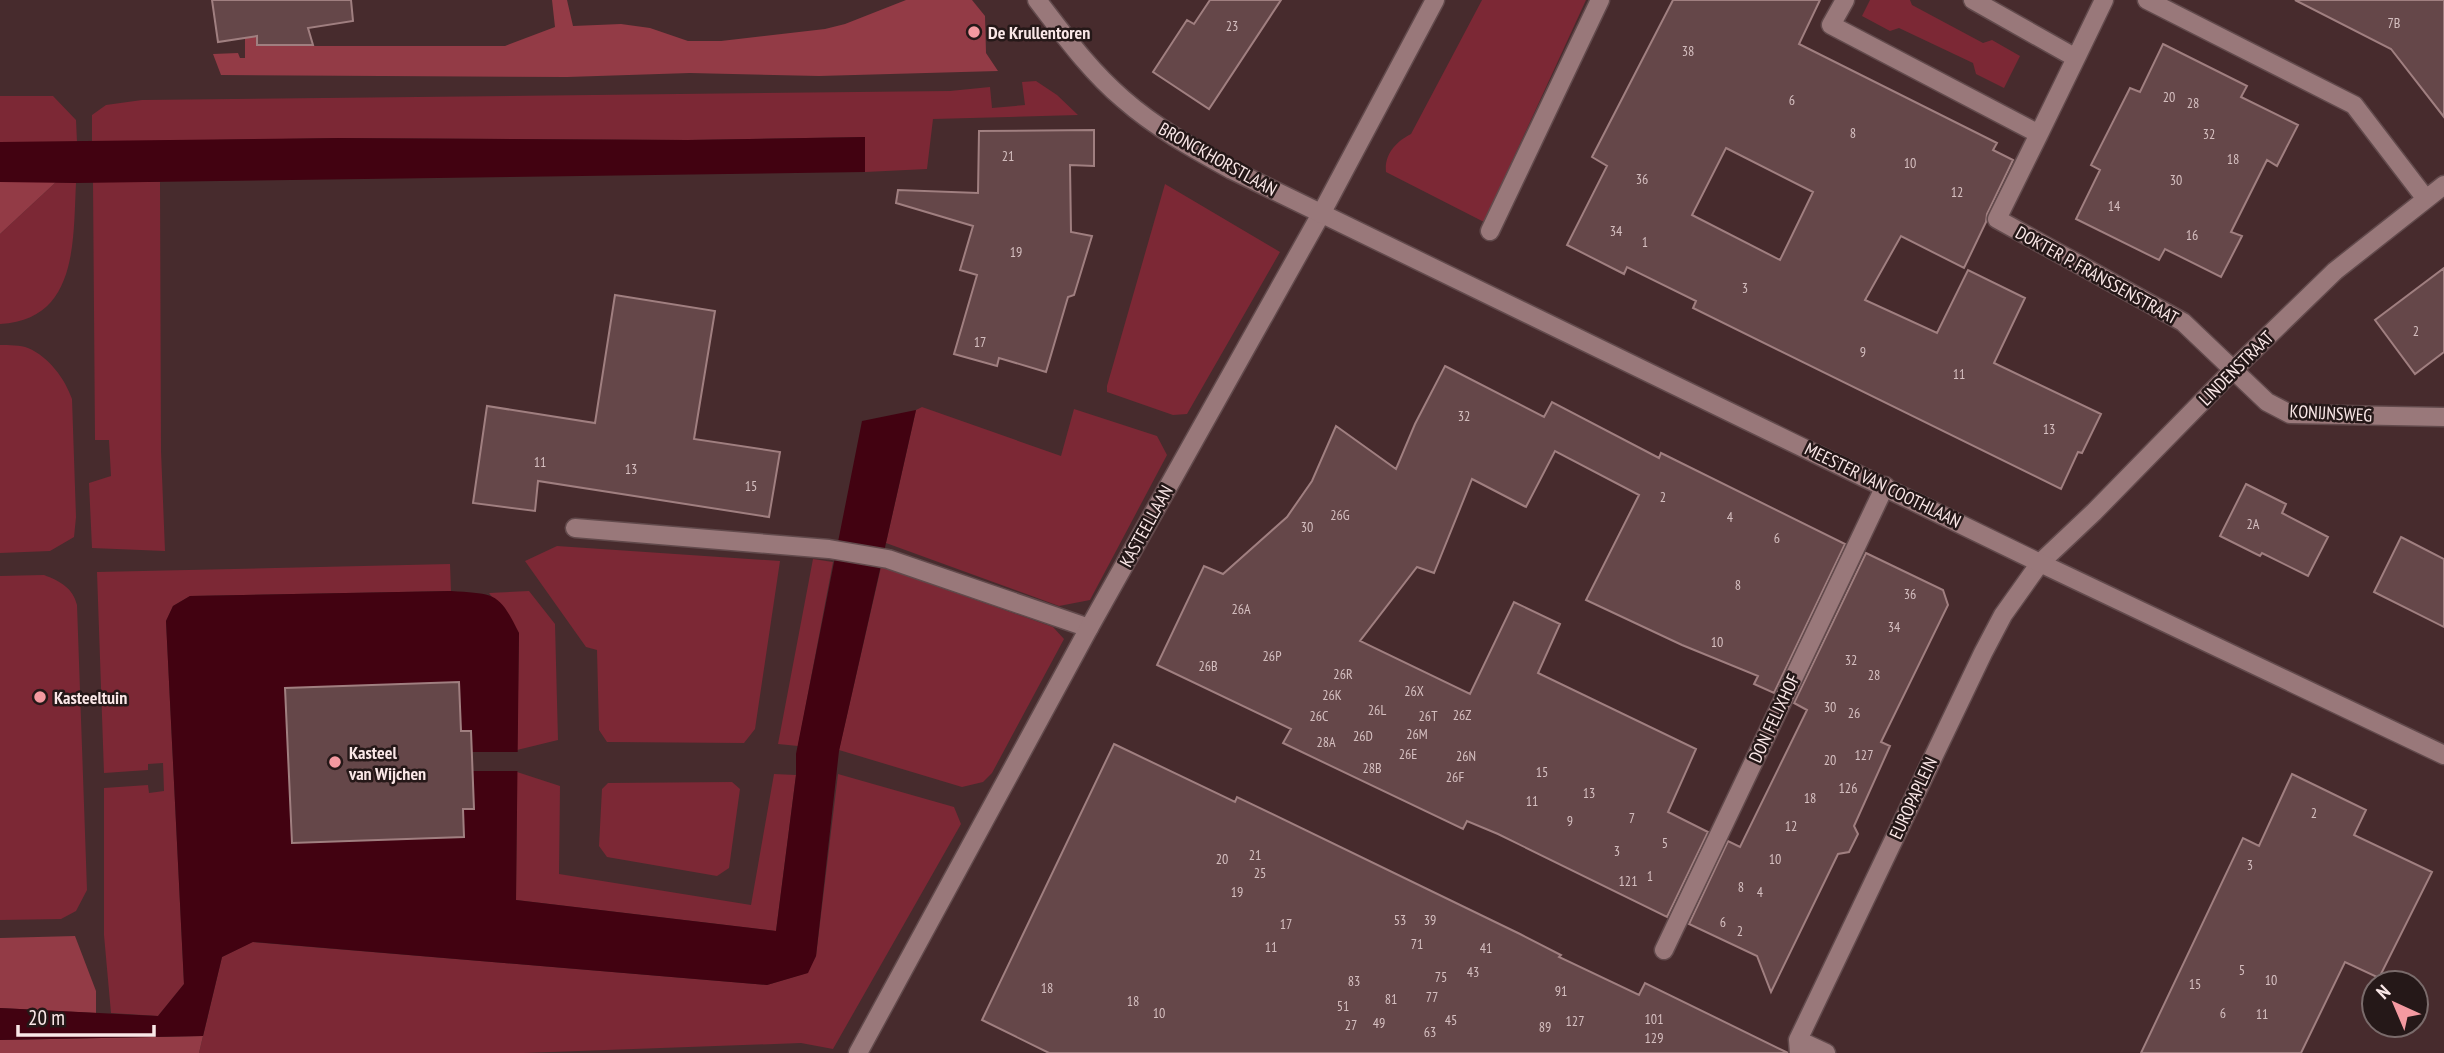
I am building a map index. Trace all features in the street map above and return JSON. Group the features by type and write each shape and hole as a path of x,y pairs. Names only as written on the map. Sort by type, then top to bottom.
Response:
{"street":[{"name":"BRONCKHORSTLAAN","path":"1037,0 1101,79 1149,119 1200,152 1321,215"},
{"name":"KASTEELLAAN","path":"858,1053 1089,628 1321,215 1435,0"},
{"path":"1490,231 1600,0"},
{"path":"1844,0 1832,25 2039,134"},
{"path":"1973,0 2076,58"},
{"name":"DOKTER P. FRANSSENSTRAAT","path":"2104,0 1997,219 2165,310 2183,322 2233,370"},
{"path":"2147,0 2354,105 2426,199"},
{"name":"LINDENSTRAAT","path":"2040,563 2335,271 2444,185"},
{"name":"MEESTER VAN COOTHLAAN","path":"1321,215 2444,755"},
{"name":"KONIJNSWEG","path":"2233,370 2267,402 2290,414 2444,418"},
{"name":"DON FELIXHOF","path":"1664,950 1885,485"},
{"path":"575,528 830,549 888,559 1089,628"},
{"name":"EUROPAPLEIN","path":"1826,1053 1799,1047 1983,653 2003,615 2040,563"}],"shaded area":[{"path":"552,0 567,0 573,26 621,24 650,28 688,41 721,41 825,29 906,0 972,0 985,16 986,53 998,71 819,76 690,73 567,77 221,75 213,54 238,53 240,58 245,58 245,13 256,13 257,46 505,46 555,27"},
{"path":"1482,0 1586,0 1484,222 1386,172 1387,159 1392,149 1411,134"},
{"path":"1870,0 1910,0 1912,5 1983,43 1992,40 2020,56 2004,88 1976,74 1973,63 1899,28 1890,31 1862,16"},
{"path":"1036,81 1057,95 1078,115 933,119 927,169 865,172 864,137 688,140 339,138 92,142 92,115 106,105 142,100 950,91 990,87 992,108 1025,105 1022,82"},
{"path":"0,96 53,96 76,120 77,142 0,142"},
{"path":"865,137 865,172 0,182 0,142"},
{"path":"93,181 160,182 161,451 165,551 92,548 89,483 111,476 109,440 95,440"},
{"path":"0,182 56,182 0,234"},
{"path":"56,182 76,183 74,229 66,274 58,293 44,308 26,319 0,324 0,234"},
{"path":"1165,184 1280,252 1187,414 1173,415 1107,392"},
{"path":"0,345 25,347 43,357 61,376 72,399 76,517 74,537 50,551 0,553"},
{"path":"922,407 1061,456 1074,409 1157,436 1167,455 1090,600 1059,606 886,543 916,410"},
{"path":"916,410 839,751 816,956 808,973 767,985 253,942 222,957 203,1036 0,1040 0,1008 158,1016 184,984 166,621 173,606 190,596 451,591 477,593 494,598 506,610 519,633 516,900 776,931 796,775 796,754 862,421","holes":["458,682 461,731 471,731 463,809 464,837 292,842 285,688"]},
{"path":"557,546 780,561 755,729 744,743 607,742 599,730 597,650 586,647 525,561"},
{"path":"813,559 833,562 798,746 778,744"},
{"path":"450,564 451,591 190,596 173,606 166,621 184,984 158,1016 111,1013 104,935 104,788 148,785 149,793 164,791 163,763 148,764 148,770 104,773 97,572"},
{"path":"881,567 1053,627 1064,639 992,773 983,782 962,787 839,750"},
{"path":"44,575 65,586 77,605 87,890 76,911 61,919 0,920 0,576"},
{"path":"529,591 555,624 558,740 517,750 519,633 489,593"},
{"path":"517,772 560,786 559,874 751,905 774,774 796,775 776,931 516,900"},
{"path":"838,774 954,807 961,824 833,1049 801,1043 524,1053 199,1053 222,957 252,942 767,985 807,973 816,956"},
{"path":"732,782 740,789 729,868 717,876 607,857 599,846 602,789 608,783"},
{"path":"75,936 96,991 96,1013 0,1008 0,938"},
{"path":"203,1036 199,1053 0,1053 0,1040"}],"pier":[{"path":"471,752 520,752 520,771 472,771"}],"building":[{"path":"212,0 351,0 353,21 308,28 313,45 257,45 257,36 218,42"},
{"path":"1210,0 1281,0 1209,109 1153,72 1187,20 1194,24"},
{"path":"1673,0 1820,0 1799,44 1997,143 1993,150 2013,160 1964,268 1901,236 1865,300 1937,333 1968,270 2025,298 1994,363 2101,414 2082,453 2078,452 2061,489 1693,308 1696,301 1627,267 1624,274 1567,245 1607,166 1592,157","holes":["1726,148 1813,192 1780,260 1692,215"]},
{"path":"2295,0 2444,0 2444,117 2391,49"},
{"path":"2163,44 2247,86 2241,97 2298,125 2277,166 2267,160 2231,232 2242,236 2221,277 2165,249 2159,260 2076,219 2100,170 2091,165 2130,88 2140,92"},
{"path":"1094,130 1094,166 1070,165 1071,232 1092,236 1074,295 1068,297 1046,372 999,358 997,366 954,354 977,275 960,270 973,226 896,203 898,190 978,193 979,131"},
{"path":"2444,268 2444,352 2415,374 2375,320"},
{"path":"615,295 715,311 694,439 780,452 769,517 538,481 535,511 473,503 487,406 595,423"},
{"path":"1445,366 1544,417 1552,402 1659,458 1661,453 1845,544 1774,693 1754,684 1758,676 1682,645 1586,600 1639,495 1555,451 1526,507 1472,479 1434,573 1417,567 1360,641 1470,694 1514,602 1560,624 1538,673 1696,749 1668,812 1708,832 1667,917 1498,834 1467,821 1463,829 1283,743 1291,729 1157,665 1204,566 1223,574 1287,517 1312,481 1336,426 1396,469 1415,424"},
{"path":"2246,484 2286,504 2282,513 2328,537 2308,576 2220,536"},
{"path":"2401,537 2444,559 2444,627 2374,592"},
{"path":"1866,553 1943,590 1948,605 1881,742 1890,746 1854,826 1858,834 1849,852 1838,854 1771,992 1757,956 1689,924 1728,841 1740,847 1807,710 1794,703"},
{"name":"Kasteel van Wijchen","path":"459,682 461,731 471,731 474,809 463,809 464,837 292,843 285,688"},
{"path":"1114,744 1235,802 1237,797 1520,934 1561,955 1559,957 1639,995 1645,983 1788,1053 1049,1053 982,1020"},
{"path":"2292,774 2366,810 2354,835 2432,872 2384,969 2360,969 2345,962 2301,1053 2141,1053 2243,838 2259,846"}],"place":[{"name":"De Krullentoren","path":"974,32"},
{"name":"Kasteeltuin","path":"40,697"},
{"name":"Kasteel van Wijchen","path":"335,762"}]}
